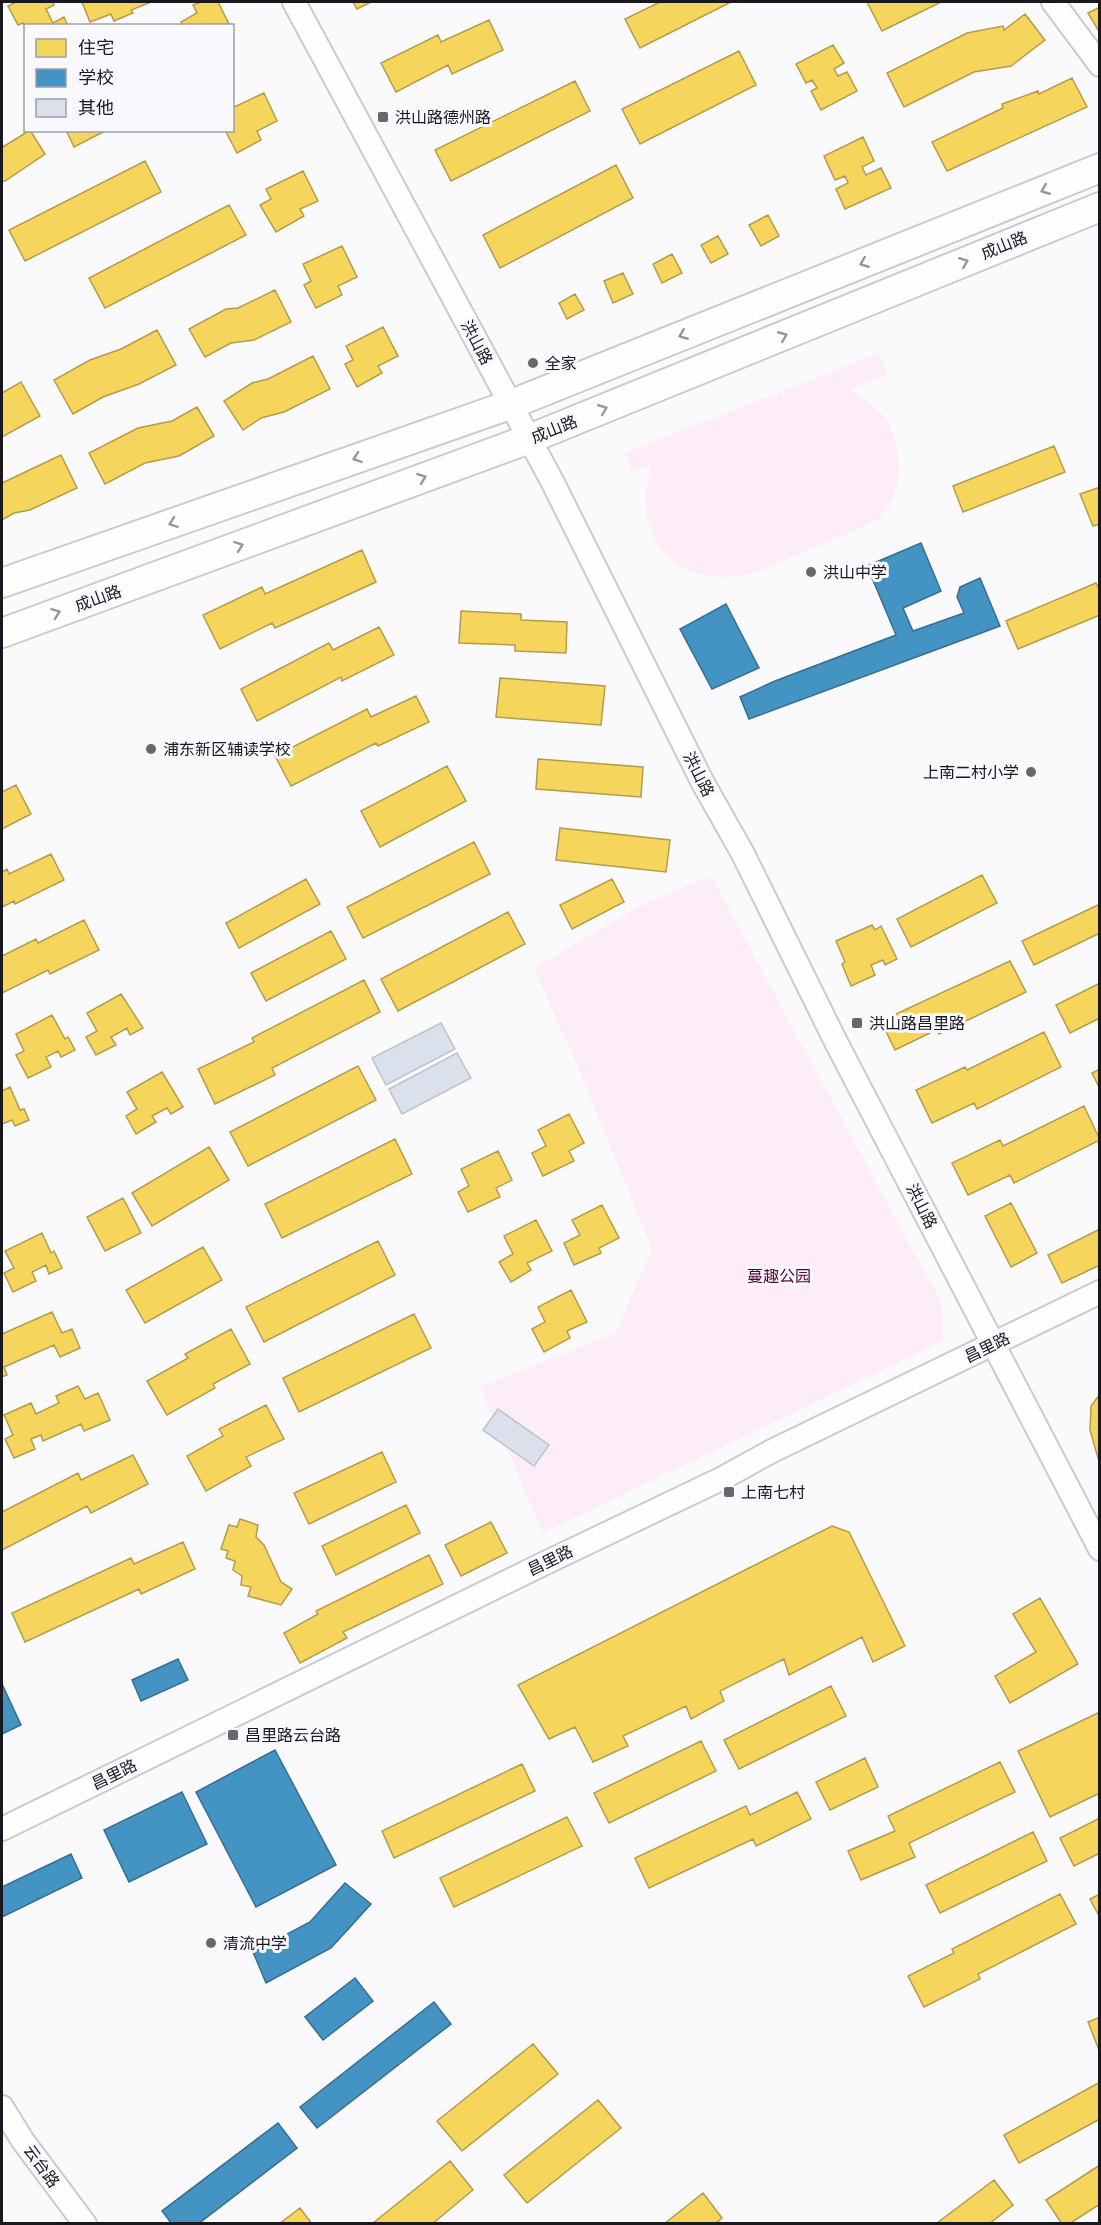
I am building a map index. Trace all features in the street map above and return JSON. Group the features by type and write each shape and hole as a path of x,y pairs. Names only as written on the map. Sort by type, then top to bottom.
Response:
{"main road":[{"path":"2,583 512,404 1100,168"},
{"name":"成山路","path":"2,633 529,439 1100,207"}],"street":[{"name":"洪山路","path":"294,2 512,404 703,783 743,854 836,1042 1100,1549"},
{"path":"1053,2 1100,65"},
{"name":"昌里路","path":"2,1829 1100,1292"},
{"name":"云台路","path":"2,2107 23,2141 85,2223"}],"green space":[{"path":"879,353 888,374 850,389 882,414 891,429 895,442 899,468 898,481 889,506 881,516 856,530 773,565 738,576 721,577 691,571 666,555 650,528 646,511 646,494 651,466 632,472 624,453"},
{"name":"蔓趣公园","path":"711,876 942,1304 943,1341 543,1533 480,1387 616,1332 652,1249 577,1065 534,969 643,904"}],"building: 住宅":[{"path":"16,2 53,2 54,5 46,9 53,23 64,17 67,24 23,23 18,25 8,6"},
{"path":"82,2 151,2 131,10 133,13 114,21 111,14 90,22"},
{"path":"201,2 218,2 229,24 182,24 181,22 197,13 193,5"},
{"path":"353,2 371,2 357,9"},
{"path":"660,2 731,2 640,48 625,19"},
{"path":"867,2 941,2 882,31"},
{"path":"1100,7 1100,33 1088,13"},
{"path":"1025,14 1045,40 1011,66 974,72 904,107 887,73 967,33 1003,26 1004,30"},
{"path":"489,20 503,50 452,74 448,65 396,92 381,63 438,35 441,42"},
{"path":"833,45 844,63 834,69 838,76 847,72 857,91 821,110 811,91 817,88 812,80 806,83 796,64"},
{"path":"739,51 756,85 640,144 622,109"},
{"path":"1072,78 1087,107 947,171 932,142 1003,108 1002,104 1038,91 1039,94"},
{"path":"575,81 590,111 451,181 435,150"},
{"path":"264,93 277,121 257,131 261,140 237,153 226,132 234,132 234,107"},
{"path":"27,132 31,132 45,154 2,181 2,144 3,147"},
{"path":"67,132 103,132 74,147"},
{"path":"863,137 874,161 862,167 866,175 881,168 891,188 845,209 836,189 848,183 845,176 835,180 824,156"},
{"path":"145,161 161,192 25,261 9,230"},
{"path":"616,165 633,198 500,268 483,235"},
{"path":"303,171 318,201 300,209 304,216 276,232 260,205 271,199 266,189"},
{"path":"229,205 246,235 105,308 89,278"},
{"path":"768,215 779,236 761,246 749,225"},
{"path":"718,236 728,254 711,263 701,245"},
{"path":"342,246 357,277 338,286 342,295 316,308 304,285 311,281 303,264"},
{"path":"672,254 682,273 662,283 653,264"},
{"path":"623,273 633,294 613,303 604,281"},
{"path":"275,290 291,322 254,340 231,343 205,357 189,329 226,309 238,308"},
{"path":"575,294 584,310 567,319 559,303"},
{"path":"383,327 398,356 378,366 382,373 357,387 345,364 353,360 346,346"},
{"path":"157,330 176,365 139,384 103,397 73,414 54,380 90,360 121,349"},
{"path":"313,356 330,389 284,412 261,418 243,430 224,401 252,383 268,379"},
{"path":"21,382 40,416 2,437 2,393"},
{"path":"197,407 214,436 179,456 145,463 105,484 89,453 138,428 172,421"},
{"path":"1054,446 1065,472 963,512 953,486"},
{"path":"61,455 77,488 2,520 2,483"},
{"path":"1100,487 1100,524 1093,526 1080,494"},
{"path":"362,550 376,582 275,628 272,623 220,649 203,615 262,587 265,594"},
{"path":"1096,583 1100,591 1100,615 1018,649 1006,621"},
{"path":"461,611 521,614 521,620 567,622 566,653 515,651 515,645 459,643"},
{"path":"379,627 394,655 342,681 341,677 257,721 241,689 329,643 333,650"},
{"path":"500,678 605,686 601,725 496,717"},
{"path":"416,696 429,722 378,746 376,743 291,786 275,756 367,709 371,717"},
{"path":"538,759 643,767 641,797 536,789"},
{"path":"447,766 466,801 380,847 361,811"},
{"path":"16,785 31,814 2,829 2,792"},
{"path":"560,828 670,840 666,872 556,860"},
{"path":"474,842 490,874 363,938 347,907"},
{"path":"51,854 64,880 15,904 14,901 2,907 2,872 7,869 9,874"},
{"path":"982,875 997,903 911,947 897,919"},
{"path":"306,879 320,904 239,948 226,923"},
{"path":"612,879 624,902 572,929 560,905"},
{"path":"1100,904 1100,933 1034,965 1022,941"},
{"path":"508,912 525,944 398,1011 381,979"},
{"path":"84,920 99,950 50,974 48,970 2,993 2,956 36,939 38,943"},
{"path":"872,925 875,930 881,926 897,959 885,965 883,960 871,965 875,975 851,986 842,964 845,962 836,941"},
{"path":"331,931 346,959 266,1001 251,973"},
{"path":"1010,961 1026,992 939,1034 936,1030 895,1050 881,1021"},
{"path":"364,980 380,1012 272,1068 275,1075 215,1104 198,1069 254,1042 252,1038"},
{"path":"1100,983 1100,1018 1070,1033 1056,1005"},
{"path":"121,994 143,1028 130,1035 127,1028 111,1037 116,1045 96,1055 86,1037 97,1031 87,1013"},
{"path":"52,1015 65,1039 68,1037 75,1050 61,1057 58,1051 46,1057 51,1067 28,1078 16,1055 24,1051 16,1034"},
{"path":"1044,1032 1061,1067 977,1109 974,1103 932,1123 916,1090 965,1067 967,1070"},
{"path":"358,1066 376,1100 248,1166 230,1132"},
{"path":"1100,1069 1100,1089 1092,1073"},
{"path":"162,1072 183,1107 171,1114 167,1108 152,1116 156,1122 136,1134 126,1116 137,1109 127,1092"},
{"path":"10,1087 20,1110 24,1109 29,1120 15,1126 12,1120 2,1124 2,1091"},
{"path":"1084,1106 1100,1140 1014,1183 1010,1175 968,1195 952,1163 1000,1140 1003,1146"},
{"path":"569,1114 584,1143 569,1151 574,1161 543,1176 532,1153 546,1146 538,1130"},
{"path":"395,1139 412,1174 282,1238 265,1204"},
{"path":"209,1147 229,1180 152,1226 132,1193"},
{"path":"498,1151 512,1180 496,1188 500,1197 468,1212 458,1192 469,1186 461,1169"},
{"path":"123,1198 141,1233 105,1251 87,1217"},
{"path":"1011,1203 1037,1253 1011,1267 985,1216"},
{"path":"602,1205 619,1238 599,1248 601,1253 574,1265 564,1243 580,1235 572,1220"},
{"path":"536,1220 552,1251 527,1263 531,1270 511,1282 499,1262 513,1254 504,1236"},
{"path":"1100,1229 1100,1265 1062,1283 1048,1255"},
{"path":"42,1233 51,1253 54,1251 62,1268 49,1274 46,1265 32,1272 36,1281 13,1292 4,1273 14,1268 5,1251"},
{"path":"378,1241 395,1275 264,1342 246,1307"},
{"path":"203,1247 222,1280 145,1323 126,1290"},
{"path":"571,1290 587,1322 567,1331 570,1338 544,1352 532,1329 545,1322 538,1307"},
{"path":"52,1312 62,1333 72,1329 80,1348 60,1357 54,1345 4,1367 7,1375 2,1377 2,1334"},
{"path":"414,1314 431,1348 299,1412 283,1378"},
{"path":"231,1329 250,1364 213,1384 215,1388 167,1415 147,1381 188,1358 185,1354"},
{"path":"78,1386 85,1399 98,1393 110,1420 84,1431 81,1424 43,1441 41,1435 31,1439 35,1449 14,1458 5,1439 13,1435 4,1415 31,1403 36,1414 59,1403 56,1396"},
{"path":"1100,1394 1100,1465 1090,1430 1091,1406"},
{"path":"266,1405 284,1439 246,1457 251,1466 206,1491 187,1456 223,1436 219,1429"},
{"path":"382,1452 396,1482 309,1524 294,1493"},
{"path":"133,1455 148,1484 91,1513 87,1506 2,1550 2,1512 78,1473 81,1480"},
{"path":"406,1505 420,1533 336,1575 322,1546"},
{"path":"240,1519 258,1525 256,1537 264,1545 281,1582 292,1589 281,1605 248,1596 251,1587 241,1585 242,1576 233,1570 235,1561 226,1558 228,1551 221,1549 229,1525 237,1527"},
{"path":"491,1522 507,1553 461,1576 445,1545"},
{"path":"832,1526 849,1532 905,1646 873,1662 862,1637 789,1675 784,1659 720,1691 724,1701 691,1719 686,1706 623,1736 628,1746 593,1762 575,1727 549,1739 518,1685"},
{"path":"183,1542 195,1569 141,1594 139,1589 25,1642 12,1613 131,1558 134,1564"},
{"path":"429,1555 443,1584 343,1632 347,1638 300,1663 284,1633 318,1614 316,1611"},
{"path":"1040,1598 1078,1664 1010,1703 995,1676 1036,1652 1013,1614"},
{"path":"831,1686 846,1716 739,1769 724,1740"},
{"path":"1100,1712 1100,1793 1050,1817 1018,1751"},
{"path":"701,1741 716,1771 609,1823 594,1793"},
{"path":"865,1758 878,1787 830,1810 816,1782"},
{"path":"1000,1762 1015,1792 909,1843 915,1857 861,1880 848,1851 895,1831 888,1816"},
{"path":"522,1764 535,1791 394,1858 382,1831"},
{"path":"797,1792 811,1819 756,1846 753,1839 649,1888 635,1858 746,1806 750,1815"},
{"path":"567,1817 582,1846 454,1907 440,1878"},
{"path":"1100,1818 1100,1853 1074,1866 1060,1838"},
{"path":"1033,1832 1047,1861 940,1913 926,1885"},
{"path":"1060,1894 1076,1924 978,1974 980,1979 924,2007 908,1976 954,1953 952,1949"},
{"path":"1100,1894 1100,1918 1090,1899"},
{"path":"1100,2017 1100,2050 1099,2050 1088,2022"},
{"path":"533,2044 558,2074 462,2151 437,2121"},
{"path":"1100,2082 1100,2119 1019,2163 1004,2135"},
{"path":"598,2100 621,2128 527,2203 504,2175"},
{"path":"450,2161 473,2190 432,2224 372,2224"},
{"path":"1100,2165 1100,2204 1069,2224 1062,2224 1046,2200"},
{"path":"994,2180 1013,2205 989,2224 937,2223"},
{"path":"703,2193 722,2218 715,2224 664,2224"},
{"path":"300,2208 312,2224 279,2224"}],"building: 学校":[{"path":"921,543 941,591 903,608 913,631 964,613 957,597 960,587 980,578 1000,626 749,719 740,697 775,681 896,635 867,566"},
{"path":"726,604 759,668 712,689 680,629"},
{"path":"178,1659 188,1680 141,1701 132,1680"},
{"path":"2,1684 21,1725 2,1734"},
{"path":"275,1750 336,1865 256,1907 196,1792"},
{"path":"182,1792 207,1844 129,1882 104,1830"},
{"path":"71,1854 82,1878 2,1917 2,1887"},
{"path":"345,1883 371,1904 331,1948 266,1983 253,1952 310,1922"},
{"path":"355,1978 373,2001 323,2040 305,2017"},
{"path":"434,2002 451,2024 317,2128 300,2107"},
{"path":"278,2123 297,2148 198,2224 172,2224 162,2211"}],"building: 其他":[{"path":"441,1023 455,1049 386,1085 372,1058"},
{"path":"457,1053 471,1078 402,1114 389,1089"},
{"path":"498,1409 549,1445 534,1466 483,1430"}],"place":[{"name":"洪山路德州路","path":"383,117"},
{"name":"全家","path":"533,363"},
{"name":"洪山中学","path":"811,572"},
{"name":"浦东新区辅读学校","path":"151,749"},
{"name":"上南二村小学","path":"1031,772"},
{"name":"洪山路昌里路","path":"857,1023"},
{"name":"上南七村","path":"729,1492"},
{"name":"昌里路云台路","path":"233,1735"},
{"name":"清流中学","path":"211,1943"}]}
